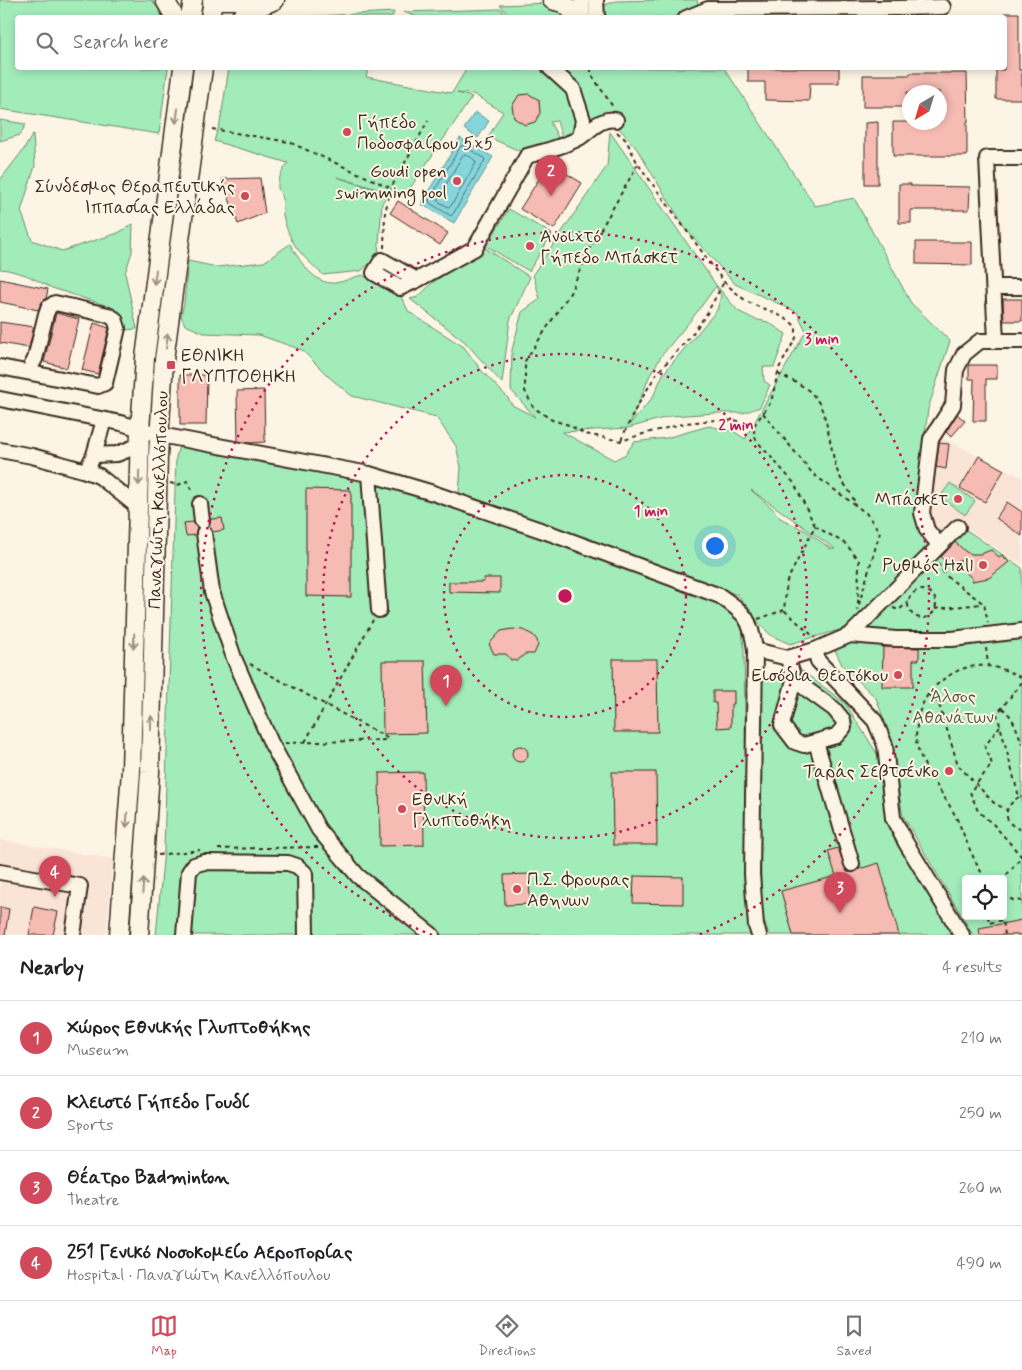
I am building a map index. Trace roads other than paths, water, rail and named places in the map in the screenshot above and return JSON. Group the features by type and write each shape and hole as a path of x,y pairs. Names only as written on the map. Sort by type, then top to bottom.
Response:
{"main road":[{"path":"165,0 173,15"},
{"path":"190,15 193,0"},
{"path":"210,15 212,0 257,0"},
{"path":"245,15 257,7 275,0"},
{"path":"552,0 562,3 578,15"},
{"name":"Παναγιώτη Κανελλόπουλου","path":"120,935 131,771 140,437 145,358 183,70"},
{"name":"Παναγιώτη Κανελλόπουλου","path":"139,935 150,772 164,360 203,70"}],"street":[{"path":"582,0 582,15"},
{"path":"596,0 597,15"},
{"path":"693,15 708,9 736,13 896,13 943,7"},
{"path":"552,70 573,89 583,120 580,137"},
{"path":"382,260 417,280 474,248 527,156 570,143 598,123 608,119 615,124"},
{"path":"996,341 987,158 1022,158"},
{"path":"994,288 1022,287"},
{"path":"0,367 98,386 105,383 118,328 115,319 108,315 55,303 49,307 46,314 36,359 28,372"},
{"path":"936,548 927,530 922,513 931,439 953,405 956,370 964,354 980,341 1022,341"},
{"path":"0,399 104,420 140,437"},
{"path":"86,471 94,455 104,420"},
{"path":"94,455 117,454 140,437 160,435 369,474 433,493 552,534 720,596 741,611 752,628 755,650 752,874 758,935"},
{"path":"0,450 32,456 99,476 138,506"},
{"path":"369,474 379,610"},
{"path":"200,504 212,592 233,654 271,743 319,830 358,876 432,935"},
{"path":"755,650 788,658 850,635 958,527"},
{"path":"850,635 896,639 952,640 1022,630"},
{"path":"819,648 818,661 875,721 885,745 893,818 906,843 962,935"},
{"path":"788,658 794,680 782,725 795,742 804,746 836,736 844,727 843,720 834,708 794,680"},
{"path":"816,742 852,864"},
{"path":"184,935 189,872 194,865 204,862 288,863 297,866 305,873 306,935"},
{"path":"0,872 80,886 73,935"}],"water":[{"path":"475,112 489,121 478,138 464,129"},
{"name":"Goudi open swimming pool","path":"460,138 493,157 454,223 421,204"}],"place":[{"name":"Γήπεδο Ποδοσφαίρου 5χ5","path":"347,132"},
{"name":"Goudi open swimming pool","path":"457,181"},
{"name":"Σύνδεσμος Θεραπευτικής Ιππασίας Ελλάδας","path":"245,196"},
{"name":"Κλειστό Γήπεδο Γουδί","path":"551,196"},
{"name":"Ανοιχτό Γήπεδο Μπάσκετ","path":"530,246"},
{"name":"ΕΘΝΙΚΗ ΓΛΥΠΤΟΘΗΚΗ","path":"171,365"},
{"name":"Μπάσκετ","path":"958,499"},
{"name":"Ρυθμός Hall","path":"983,565"},
{"name":"Εισόδια Θεοτόκου","path":"898,675"},
{"name":"Χώρος Εθνικής Γλυπτοθήκης","path":"446,706"},
{"name":"Ταράς Σεβτσένκο","path":"949,771"},
{"name":"Εθνική Γλυπτοθήκη","path":"402,809"},
{"name":"Π.Σ. Φρουρας Αθηνων","path":"517,889"},
{"name":"251 Γενικό Νοσοκομείο Αεροπορίας","path":"55,897"},
{"name":"Θέατρο Badminton","path":"840,913"}],"park label":[{"name":"Άλσος Αθανάτων","path":"953,706"}]}
